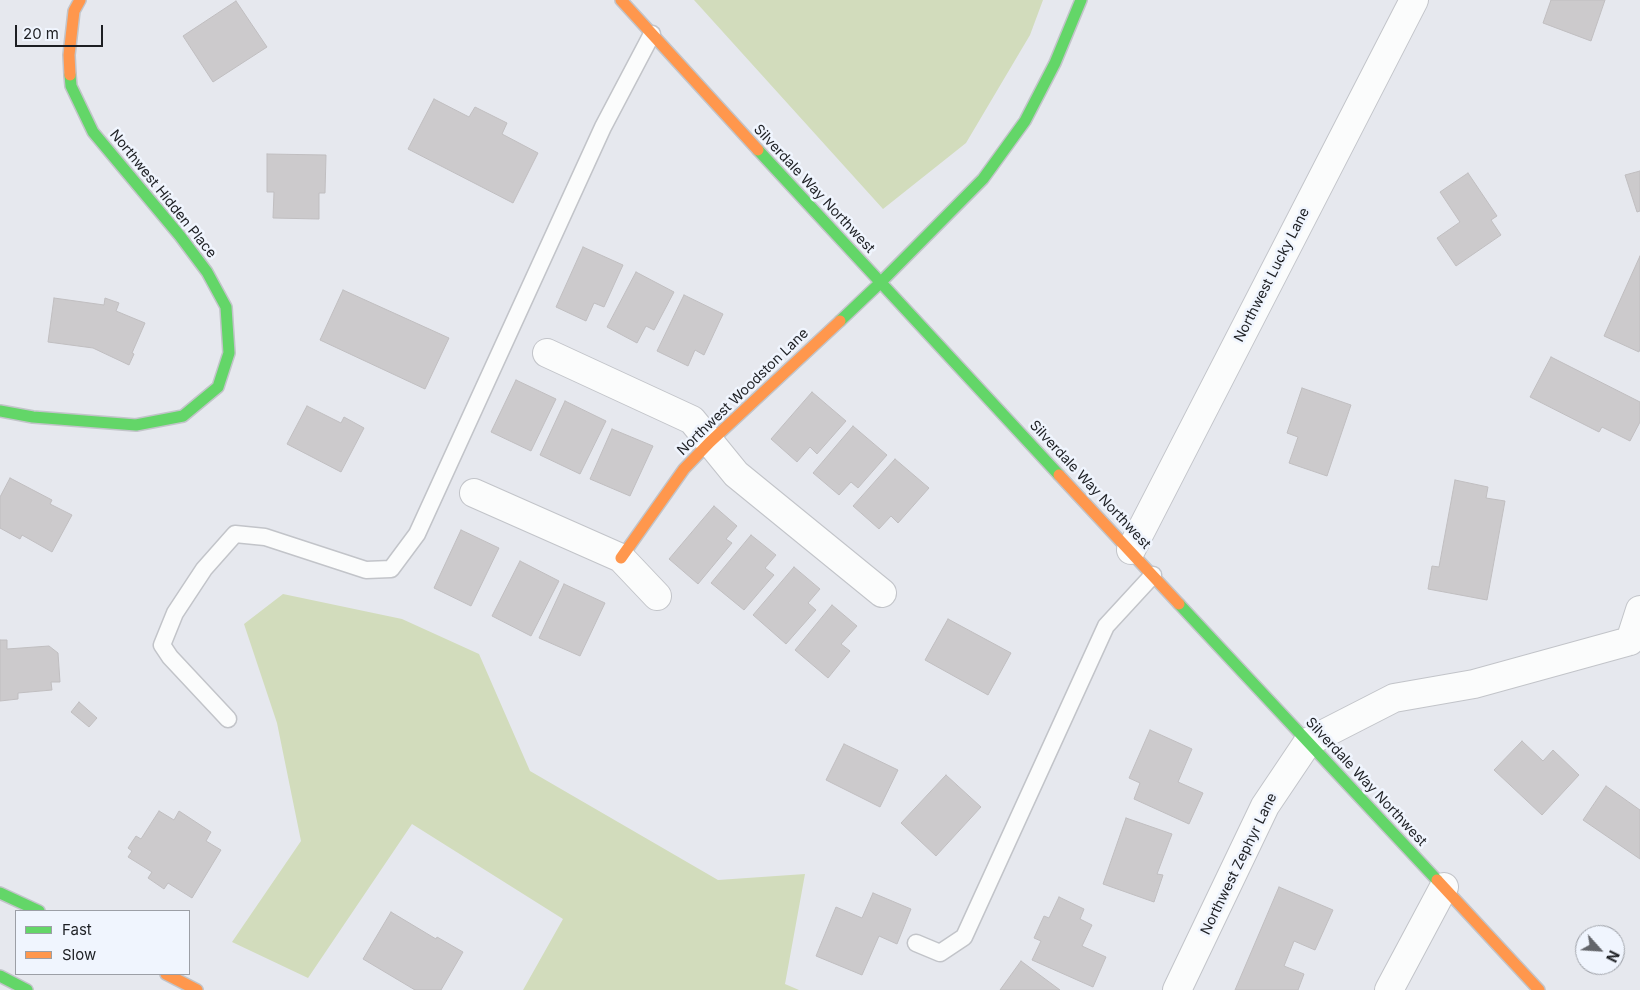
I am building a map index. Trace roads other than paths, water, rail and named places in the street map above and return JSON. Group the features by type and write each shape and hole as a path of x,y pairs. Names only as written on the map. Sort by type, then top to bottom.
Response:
{"main road":[{"name":"Northwest Hidden Place","path":"0,411 33,417 136,426 183,416 218,387 229,353 226,307 207,272 180,236 93,132 71,86 69,54 74,12 80,0"},
{"name":"Silverdale Way Northwest","path":"621,0 880,283 1540,990"},
{"name":"Northwest Woodston Lane","path":"621,558 684,469 710,442 880,283 983,179 1025,121 1055,62 1082,0"},
{"path":"0,893 37,910"},
{"path":"168,975 197,990"},
{"path":"0,976 27,990"}],"street":[{"name":"Northwest Lucky Lane","path":"1131,550 1414,0"},
{"path":"547,352 692,420 736,474 882,593"},
{"path":"474,493 621,558 657,596"},
{"path":"1308,742 1394,698 1474,684 1635,648 1640,610"},
{"name":"Northwest Zephyr Lane","path":"1177,990 1264,806 1308,742"},
{"path":"1389,990 1444,887"}],"lane":[{"path":"228,718 170,657 162,645 175,613 204,569 235,534 265,537 366,570 391,569 418,534 603,127 652,34"},
{"path":"916,943 940,953 964,937 1106,626 1153,575"}]}
